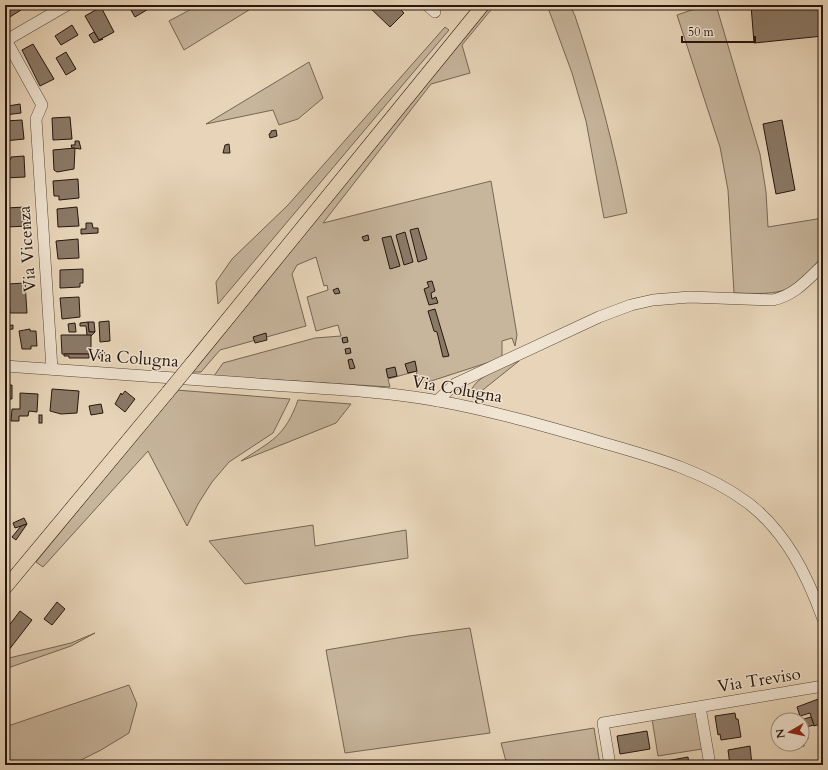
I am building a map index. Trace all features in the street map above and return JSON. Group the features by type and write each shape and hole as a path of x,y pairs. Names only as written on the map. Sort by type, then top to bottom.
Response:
{"main road":[{"path":"5,588 191,364 483,5"}],"street":[{"path":"6,40 67,5"},
{"name":"Via Vicenza","path":"6,40 42,105 36,119 52,369"},
{"path":"437,401 455,384 599,316 653,300 690,297 762,300 778,299 796,291 823,265"},
{"name":"Via Colugna","path":"5,366 324,388 437,401 507,415 658,459 706,478 728,490 749,503 766,519 798,559 814,594 823,619"},
{"name":"Via Treviso","path":"610,765 603,723 823,686"},
{"name":"Via Treviso","path":"700,707 710,765"}],"shaded area":[{"path":"199,5 257,5 184,50 169,21"},
{"path":"489,5 495,5 462,45 470,73 431,84 323,223 491,181 517,335 515,346 512,338 502,341 502,358 425,383 416,379 417,371 388,379 390,387 214,376 223,363 315,338 341,336 338,325 316,331 307,297 328,290 327,285 324,286 316,257 297,265 292,274 306,326 220,350 201,372 188,372"},
{"path":"547,5 570,5 575,16 591,65 604,114 627,213 604,218 586,121 572,73"},
{"path":"706,5 716,5 760,154 766,192 768,227 823,218 823,256 800,281 785,290 768,293 734,293 728,190 720,147 677,15"},
{"path":"445,27 449,30 218,304 216,282 232,259 288,205"},
{"path":"309,62 323,98 298,119 279,125 273,110 206,124"},
{"path":"519,361 479,393 475,400 473,398 471,391 474,386 485,376"},
{"path":"176,390 290,399 273,433 229,462 212,482 198,504 187,526 148,451 43,567 36,562"},
{"path":"298,400 351,404 336,423 241,461 276,437 288,422"},
{"path":"313,525 315,546 406,530 408,558 245,584 209,541"},
{"path":"470,628 490,733 345,753 326,650 409,636"},
{"path":"95,633 71,646 5,669 5,659 71,643"},
{"path":"129,685 137,704 129,733 101,750 71,765 5,765 5,727"},
{"path":"696,712 702,749 658,756 652,719"},
{"path":"594,728 600,765 507,765 501,743"}],"building":[{"path":"5,5 18,5 21,10 5,20"},
{"path":"128,5 155,5 135,17"},
{"path":"182,5 193,5 184,10"},
{"path":"367,5 396,5 404,13 390,27"},
{"path":"751,5 823,5 823,36 754,43"},
{"path":"101,7 114,32 99,40 85,16"},
{"path":"72,25 78,35 61,45 55,36"},
{"path":"94,32 99,40 103,39 94,43 89,35"},
{"path":"33,44 54,79 40,86 22,50"},
{"path":"66,52 76,69 66,75 56,58"},
{"path":"20,104 21,113 5,115 5,108 8,109 8,106"},
{"path":"70,117 72,139 53,140 52,118"},
{"path":"22,120 24,139 5,141 5,121"},
{"path":"782,120 795,190 776,194 763,124"},
{"path":"276,130 277,136 270,138 269,134 271,131"},
{"path":"75,141 79,141 81,149 72,148 71,145 75,145"},
{"path":"229,144 230,153 223,153 225,145"},
{"path":"75,148 74,169 57,172 54,170 53,150"},
{"path":"24,156 25,177 5,178 5,160 11,159 11,157"},
{"path":"78,179 79,198 59,200 59,196 54,196 53,181"},
{"path":"26,207 28,226 7,227 6,208"},
{"path":"77,207 79,226 58,227 57,209"},
{"path":"86,223 92,223 93,228 98,228 98,233 81,234 81,229 86,229"},
{"path":"418,228 427,259 418,262 410,230"},
{"path":"405,232 413,262 404,265 396,235"},
{"path":"368,235 369,240 364,241 362,237"},
{"path":"391,236 400,266 390,269 382,238"},
{"path":"78,239 79,258 58,259 56,241"},
{"path":"83,269 83,283 80,283 80,287 60,288 60,270"},
{"path":"432,281 435,291 431,293 432,299 436,297 438,303 429,305 424,289 429,287 427,282"},
{"path":"25,283 27,313 10,313 8,284"},
{"path":"338,288 340,293 335,294 333,290"},
{"path":"79,297 80,317 62,319 60,298"},
{"path":"435,309 449,356 443,357 437,332 434,331 428,311"},
{"path":"109,321 110,341 100,342 99,322"},
{"path":"88,322 94,322 95,332 89,332"},
{"path":"88,322 89,332 95,332 91,336 87,335 86,326 80,326 80,323"},
{"path":"75,323 76,332 69,332 68,324"},
{"path":"13,325 13,329 5,330 5,326"},
{"path":"30,329 30,331 36,331 37,346 31,346 31,349 22,349 19,331"},
{"path":"266,333 267,340 255,343 253,337"},
{"path":"61,335 91,335 91,354 62,354"},
{"path":"347,337 348,342 343,343 342,338"},
{"path":"350,348 351,353 346,354 345,349"},
{"path":"103,351 106,355 100,359 97,355"},
{"path":"64,354 89,354 89,358 69,358 69,356 64,356"},
{"path":"352,359 355,368 350,369 348,360"},
{"path":"415,361 417,371 408,373 405,364"},
{"path":"395,367 397,376 388,378 386,369"},
{"path":"5,385 12,385 12,399 9,399 8,402 5,401"},
{"path":"52,389 79,391 77,413 61,414 50,411"},
{"path":"125,391 135,399 125,412 115,404 121,393 122,395"},
{"path":"20,393 38,394 37,412 29,411 28,416 19,416 19,421 11,421 12,409 20,409"},
{"path":"101,404 103,413 91,415 89,406"},
{"path":"39,415 42,415 42,423 39,423"},
{"path":"24,518 27,524 15,528 13,523"},
{"path":"27,524 16,540 12,537 21,526"},
{"path":"57,602 65,609 52,625 44,619"},
{"path":"20,611 32,620 5,655 5,631"},
{"path":"821,698 823,723 814,726 810,712 799,712 797,707"},
{"path":"735,713 736,719 738,719 741,737 721,740 720,734 718,735 715,716"},
{"path":"810,717 814,725 810,726"},
{"path":"647,731 650,749 620,754 617,736"},
{"path":"750,746 752,765 730,765 728,750"},
{"path":"688,757 689,765 667,765 666,761"},
{"path":"543,760 544,765 537,765 536,763"}]}
